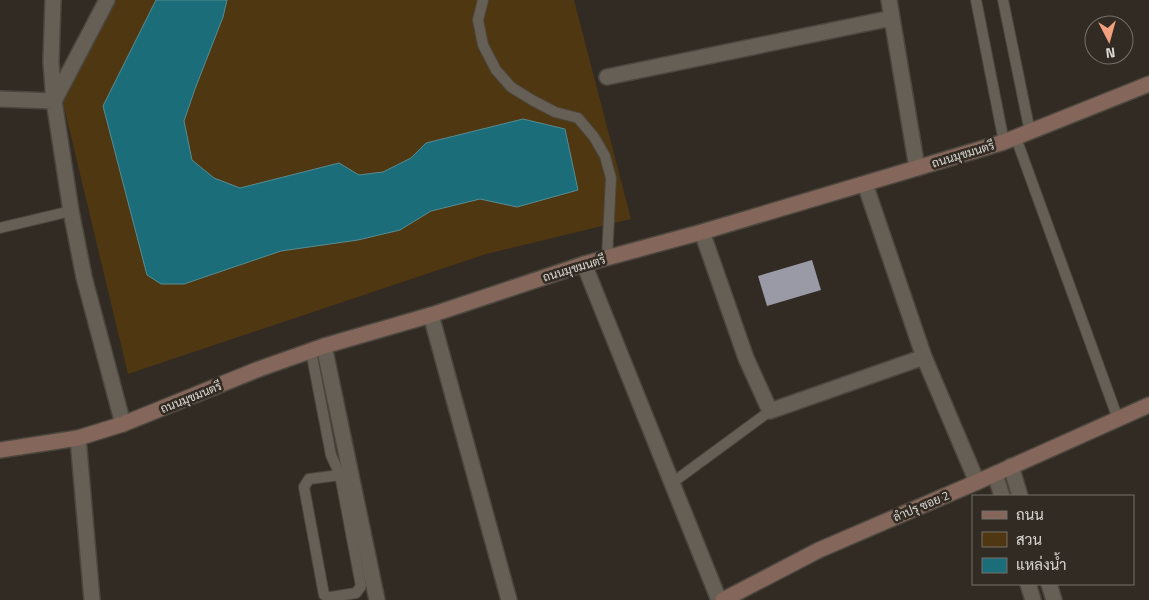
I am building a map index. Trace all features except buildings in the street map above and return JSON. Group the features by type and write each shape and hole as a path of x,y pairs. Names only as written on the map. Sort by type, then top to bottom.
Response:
{"main road":[{"name":"ถนนมุขมนตรี","path":"0,450 78,438 123,424 259,370 318,349 431,315 584,264 702,232 1016,137 1149,84"},
{"name":"ลำปรุ ซอย 2","path":"721,600 819,550 1149,407"}],"street":[{"path":"53,0 51,62 54,101 71,211 84,277 123,424"},
{"path":"54,101 107,0"},
{"path":"889,0 917,168"},
{"path":"607,77 892,18"},
{"path":"0,99 54,101"},
{"path":"865,184 924,357 977,482"},
{"path":"702,232 746,358 770,411 924,357"},
{"path":"584,264 721,600"},
{"path":"431,315 509,600"},
{"path":"318,349 377,600"},
{"path":"78,438 92,600"},
{"path":"1011,466 1020,495"},
{"path":"995,474 1002,495"},
{"path":"1028,585 1033,600"},
{"path":"1049,585 1054,600"}],"lane":[{"path":"483,0 478,20 483,45 496,70 511,87 532,100 555,112 578,118 594,137 605,156 611,178 608,258"},
{"path":"976,0 1016,137 1118,419"},
{"path":"1003,0 1016,137"},
{"path":"0,228 71,211"},
{"path":"318,349 331,454 340,475 361,586 356,593 331,597 324,595 304,486 309,479 340,475"},
{"path":"672,483 770,411"}],"green space":[{"path":"113,0 574,0 631,219 486,254 128,374 63,103"}],"water":[{"path":"156,0 227,0 223,17 184,121 192,160 214,178 240,188 339,163 359,175 383,172 411,158 426,143 523,119 565,129 578,190 517,207 480,199 431,211 400,230 358,240 281,251 184,284 161,284 147,275 103,106"}]}
